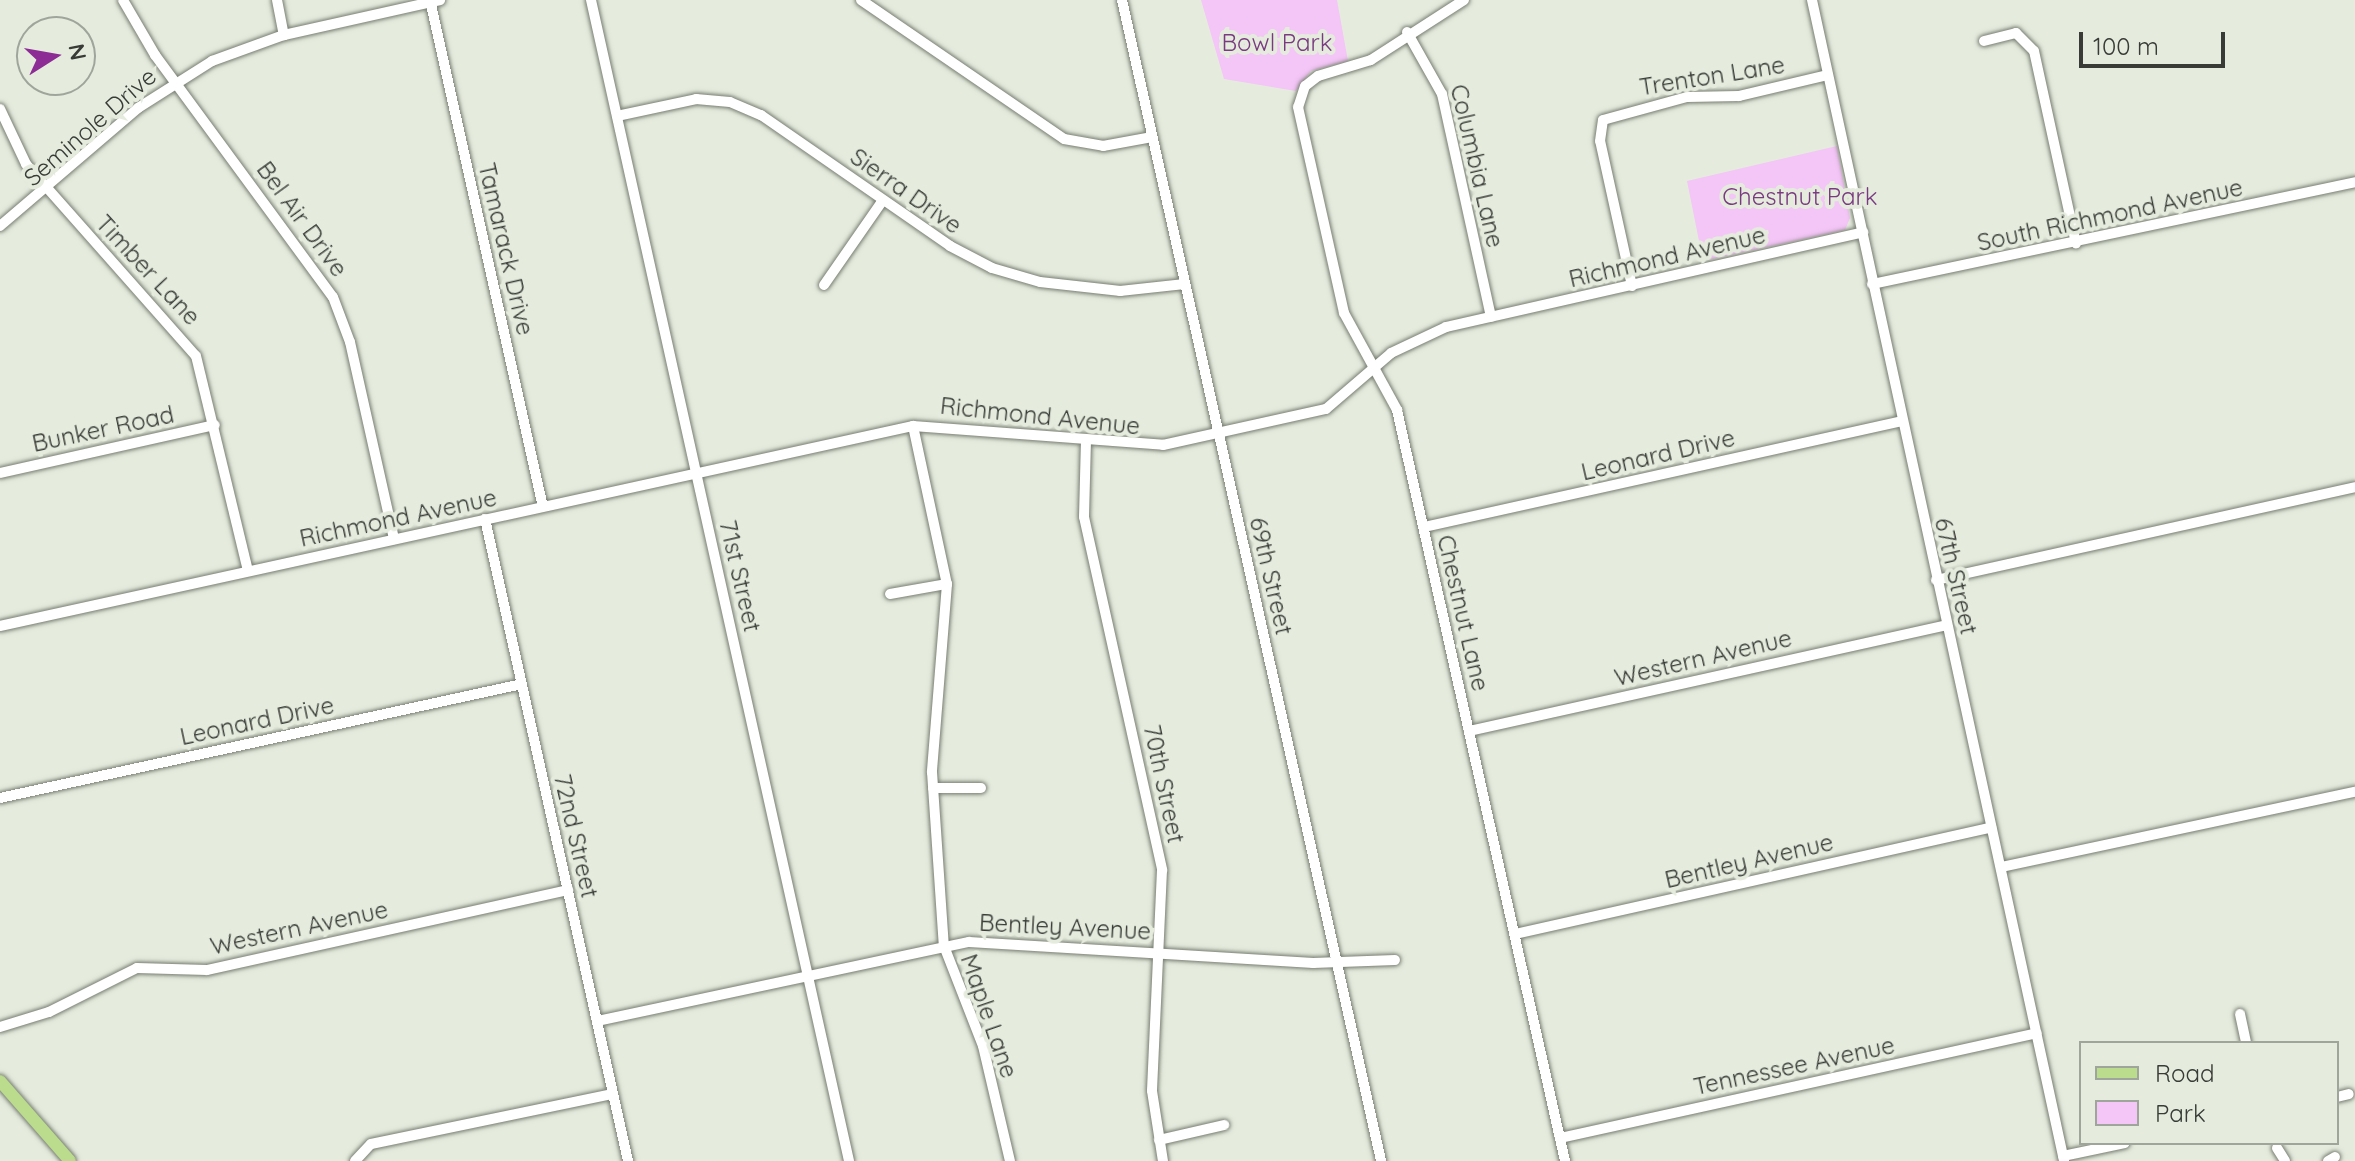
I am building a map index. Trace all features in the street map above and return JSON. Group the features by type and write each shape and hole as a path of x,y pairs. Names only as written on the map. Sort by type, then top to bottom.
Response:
{"main road":[{"path":"0,1081 70,1161"}],"street":[{"name":"Bel Air Drive","path":"123,0 174,81 333,297 350,342 394,539"},
{"path":"277,0 284,35"},
{"name":"71st Street","path":"591,0 849,1161"},
{"path":"861,0 1055,135 1094,146 1152,137"},
{"name":"69th Street","path":"1122,0 1381,1161"},
{"path":"1407,32 1464,0"},
{"name":"67th Street","path":"1812,0 2063,1158"},
{"name":"Seminole Drive","path":"0,226 49,190 174,81 284,35 433,1"},
{"name":"Tamarack Drive","path":"433,1 543,507"},
{"name":"Chestnut Lane","path":"1407,32 1371,60 1323,74 1305,86 1299,114 1337,285 1371,371 1395,404 1565,1161"},
{"name":"Columbia Lane","path":"1407,32 1442,94 1491,317"},
{"path":"1984,41 2016,33 2034,51 2076,243"},
{"name":"Trenton Lane","path":"1632,286 1600,141 1603,120 1687,97 1739,96 1828,75"},
{"name":"Sierra Drive","path":"617,116 686,101 730,102 761,115 968,257 1012,275 1120,291 1185,284"},
{"name":"Timber Lane","path":"0,109 19,153 188,342 202,369 248,571"},
{"name":"South Richmond Avenue","path":"1872,284 2355,182"},
{"path":"824,285 883,200"},
{"name":"Richmond Avenue","path":"0,626 913,426 1142,447 1219,433 1326,409 1416,339 1491,317 1863,232"},
{"name":"Leonard Drive","path":"1424,527 1901,421"},
{"name":"Bunker Road","path":"0,473 215,425"},
{"name":"Maple Lane","path":"913,426 947,584 933,788 944,946 983,1046 1010,1161"},
{"name":"70th Street","path":"1086,440 1082,505 1159,853 1162,952 1153,1073 1163,1161"},
{"path":"1936,580 2355,487"},
{"name":"72nd Street","path":"485,519 628,1161"},
{"path":"890,594 947,584"},
{"name":"Western Avenue","path":"1469,731 1946,625"},
{"name":"Leonard Drive","path":"0,798 522,684"},
{"path":"933,788 981,788"},
{"path":"2001,867 2355,792"},
{"name":"Bentley Avenue","path":"1515,934 1991,828"},
{"name":"Western Avenue","path":"0,1027 49,1012 137,968 207,970 568,890"},
{"name":"Bentley Avenue","path":"597,1021 944,946 1012,941 1337,964 1395,960"},
{"path":"2240,1014 2246,1041"},
{"name":"Tennessee Avenue","path":"1560,1138 2037,1033"},
{"path":"358,1156 613,1094"},
{"path":"2339,1096 2349,1094"},
{"path":"1159,1140 1224,1125"},
{"path":"2063,1158 2117,1145"},
{"path":"2277,1148 2285,1161"}],"green space":[{"name":"Bowl Park","path":"1201,0 1337,0 1348,61 1311,71 1296,91 1224,79"},
{"name":"Chestnut Park","path":"1837,146 1850,218 1845,230 1703,261 1687,181"}]}
